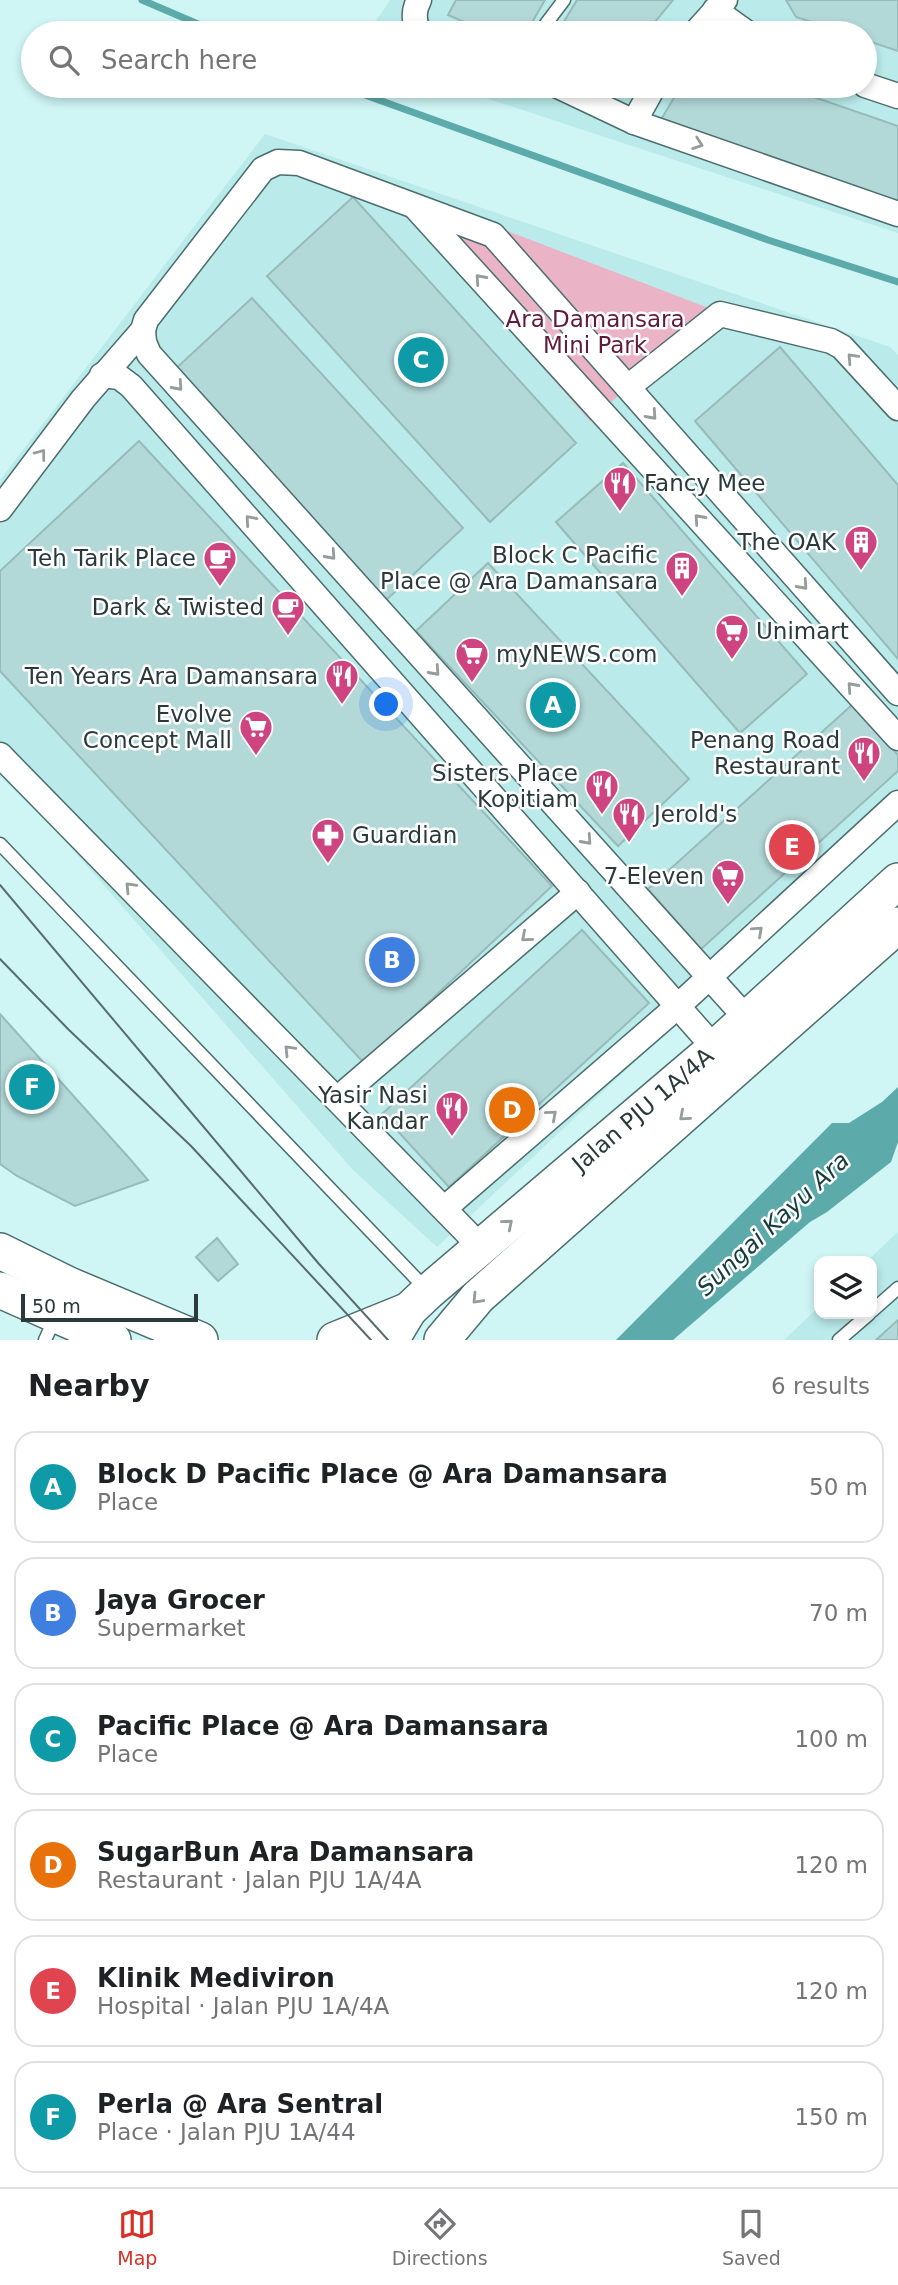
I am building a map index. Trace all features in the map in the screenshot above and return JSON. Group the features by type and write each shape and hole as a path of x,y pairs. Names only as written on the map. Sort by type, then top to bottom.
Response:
{"street":[{"path":"414,21 419,0"},
{"path":"706,21 720,5 735,21"},
{"path":"877,89 898,96"},
{"path":"583,98 634,122 898,214"},
{"path":"634,122 647,98"},
{"path":"757,1031 149,354 144,342 146,320 263,169 278,162 299,163 493,235 898,693"},
{"path":"413,205 898,738"},
{"path":"628,387 720,314 831,341 842,347 898,408"},
{"path":"0,509 102,376 143,330"},
{"path":"102,376 119,377 131,386 725,1059"},
{"path":"0,755 481,1247"},
{"path":"445,1208 678,1006 898,803"},
{"name":"Jalan PJU 1A/4A","path":"757,1031 898,881"},
{"path":"337,1099 578,892"},
{"name":"Jalan PJU 1A/4A","path":"442,1340 478,1297 725,1059 757,1031 898,925"},
{"name":"Jalan PJU 1A/4A","path":"391,1340 418,1301 481,1247 725,1059"},
{"path":"0,1251 59,1308 113,1340"},
{"path":"0,1290 59,1308 200,1340"},
{"path":"335,1340 418,1301"}],"lane":[{"path":"548,21 564,0"},
{"path":"0,844 418,1301"},
{"path":"877,1306 898,1288"},
{"path":"839,1340 862,1319"}],"shaded area":[{"path":"390,0 898,0 898,233 486,98 877,98 877,21 376,21"},
{"path":"265,134 890,347 898,355 898,815 437,1247 353,1170 59,834 0,776 0,480"},
{"path":"898,1232 898,1340 784,1340 814,1312 814,1319 877,1319 877,1256 872,1256"}],"green space":[{"name":"Ara Damansara Mini Park","path":"377,181 714,310 590,421"}],"water":[{"name":"Sungai Kayu Ara","path":"898,1087 898,1142 891,1162 810,1222 673,1340 616,1340 832,1123 849,1123 882,1102"}],"building":[{"path":"456,0 545,0 533,21 462,21 448,15"},
{"path":"577,0 673,0 656,21 564,21"},
{"path":"786,0 898,0 898,51 877,44 877,21 808,21 796,17"},
{"path":"674,98 817,98 898,126 898,204 659,123"},
{"path":"353,197 576,443 490,522 267,276"},
{"path":"252,298 463,528 383,603 171,373"},
{"name":"The OAK","path":"780,347 898,485 898,659 695,421"},
{"name":"Evolve Concept Mall","path":"139,441 552,886 364,1063 0,671 0,571"},
{"name":"Block C Pacific Place @ Ara Damansara","path":"623,463 807,674 740,733 556,522"},
{"path":"488,563 689,779 618,846 416,631"},
{"path":"853,704 898,755 898,771 701,949 648,889"},
{"path":"582,930 649,1003 449,1187 382,1114"},
{"path":"0,1014 148,1180 75,1206 17,1176 0,1164"},
{"path":"217,1238 238,1264 218,1281 196,1257"},
{"path":"898,1320 898,1340 876,1340"}],"waterway":[{"path":"142,0 191,21"},
{"path":"373,98 768,240 898,282"}],"tram line":[{"path":"0,885 319,1264 388,1340"},
{"path":"0,959 69,1030 191,1146 371,1340"}],"place":[{"name":"Pacific Place @ Ara Damansara","path":"421,360"},
{"name":"Fancy Mee","path":"620,513"},
{"name":"The OAK","path":"861,572"},
{"name":"Teh Tarik Place","path":"220,588"},
{"name":"Block C Pacific Place @ Ara Damansara","path":"682,598"},
{"name":"Dark & Twisted","path":"288,637"},
{"name":"Unimart","path":"732,661"},
{"name":"myNEWS.com","path":"472,684"},
{"name":"Block D Pacific Place @ Ara Damansara","path":"553,705"},
{"name":"Ten Years Ara Damansara","path":"342,706"},
{"name":"Evolve Concept Mall","path":"256,757"},
{"name":"Penang Road Restaurant","path":"864,783"},
{"name":"Sisters Place Kopitiam","path":"602,816"},
{"name":"Jerold's","path":"629,844"},
{"name":"Klinik Mediviron","path":"792,847"},
{"name":"Guardian","path":"328,865"},
{"name":"7-Eleven","path":"728,906"},
{"name":"Jaya Grocer","path":"392,960"},
{"name":"Perla @ Ara Sentral","path":"32,1087"},
{"name":"SugarBun Ara Damansara","path":"512,1110"},
{"name":"Yasir Nasi Kandar","path":"452,1138"}]}
